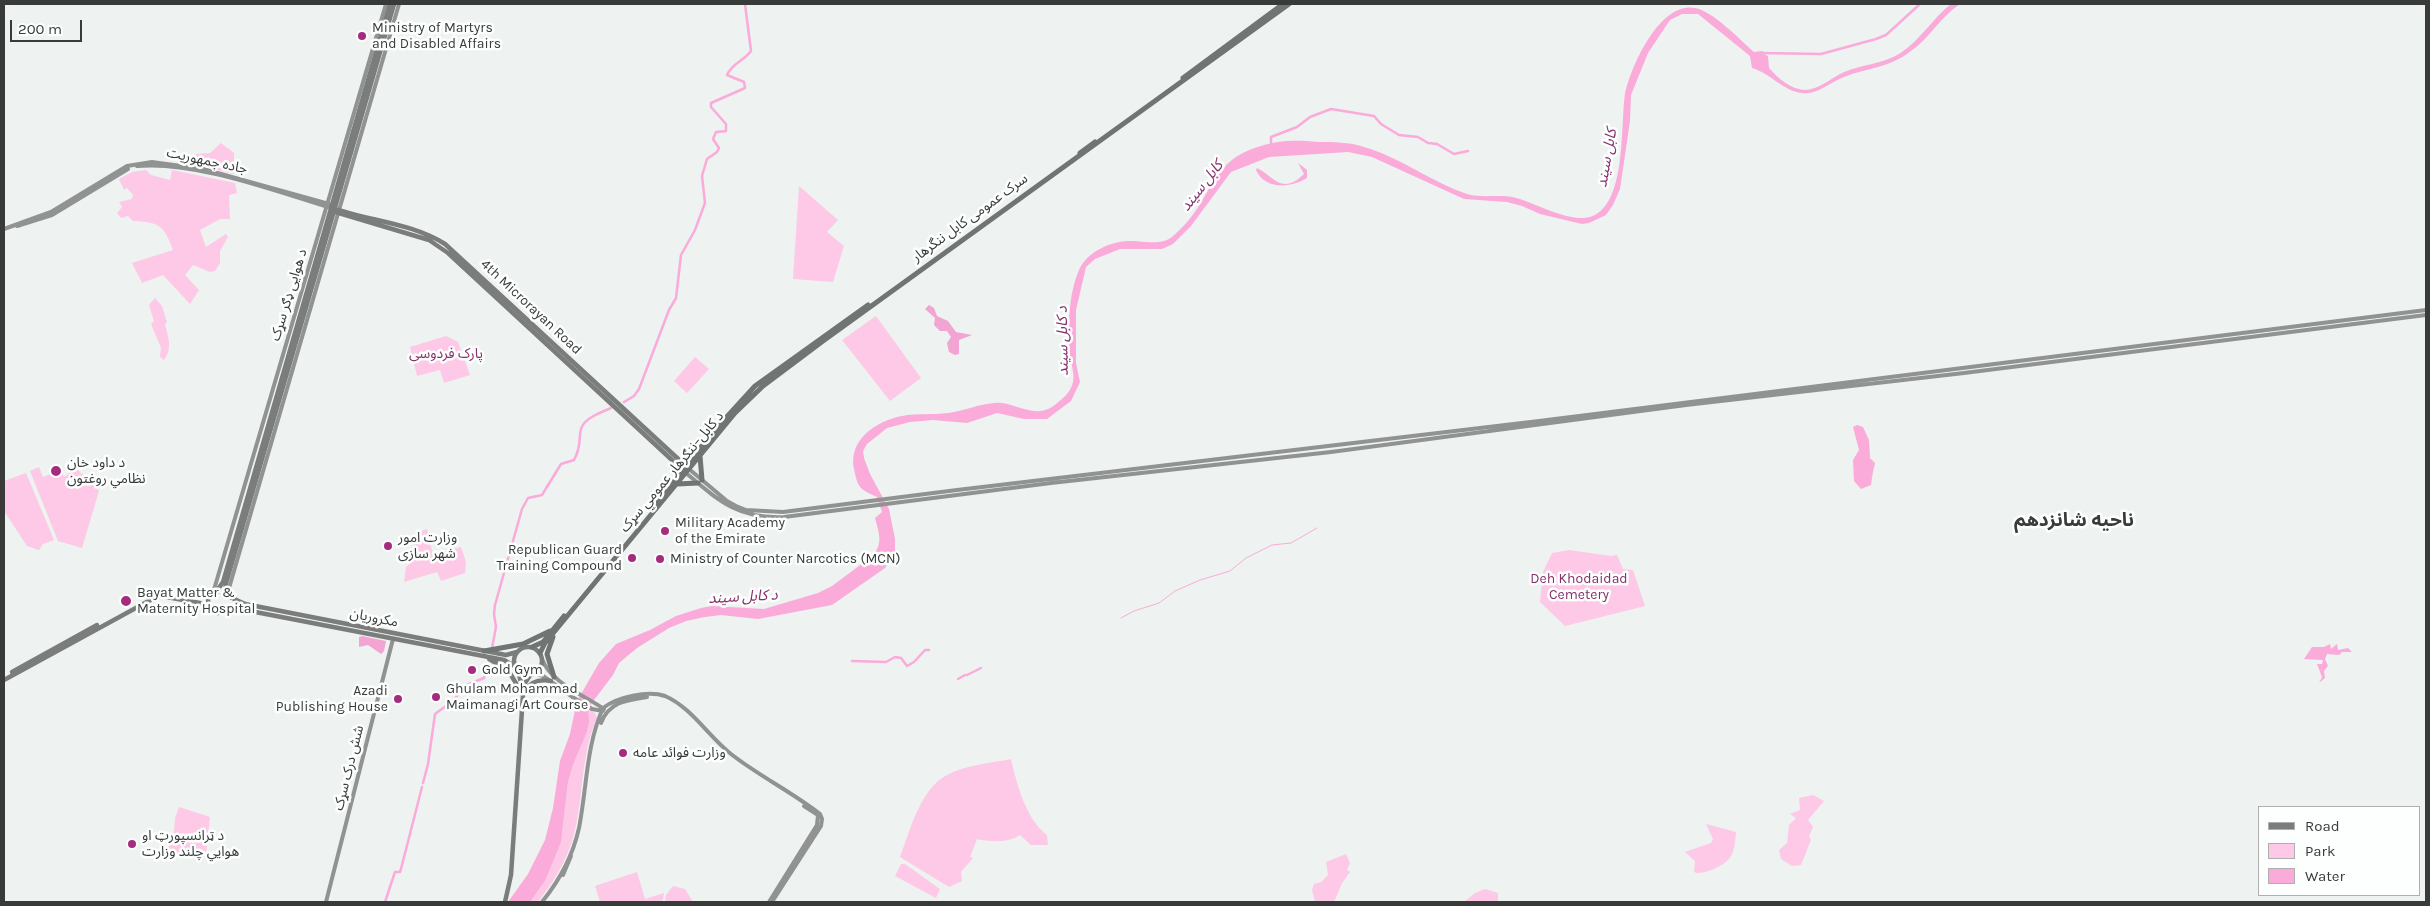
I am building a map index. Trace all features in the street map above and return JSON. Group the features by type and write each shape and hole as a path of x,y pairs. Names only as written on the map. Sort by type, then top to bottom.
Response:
{"highway":[{"name":"سرک عمومی کابل ننگرهار","path":"686,469 741,401 765,378 1022,195 1283,4"},
{"name":"سرک عمومی کابل ننگرهار","path":"819,345 1289,4"},
{"name":"د کابل–ننګرهار عمومي سړک","path":"541,656 545,643 554,630 686,469 700,456 752,395 819,345"},
{"path":"677,484 700,482 700,456"},
{"name":"د کابل–ننګرهار عمومي سړک","path":"554,630 677,484 686,469"},
{"path":"532,647 543,642 554,630"},
{"path":"483,654 523,644 554,630"},
{"path":"553,679 547,654 554,630"}],"main road":[{"name":"د هوایی ډګر سړک","path":"227,595 333,209 386,4"},
{"path":"226,610 230,604 226,583 392,4"},
{"name":"د هوایی ډګر سړک","path":"333,209 399,4"},
{"name":"جاده جمهوریت","path":"4,230 51,212 127,166 152,162 204,169 333,209"},
{"path":"210,609 208,602 223,582 333,209"},
{"name":"4th Microrayan Road","path":"333,209 415,233 448,253 486,285 686,469"},
{"path":"865,504 885,499 1539,421 2426,310"},
{"path":"686,469 726,502 746,510 783,512 865,504 888,504 1051,483 1332,452 1696,404 1964,373 2426,315"},
{"path":"4,678 55,648 157,594 189,598 213,594 227,595"},
{"name":"مکروریان","path":"227,595 245,604 483,654 506,655 517,652"},
{"path":"4,678 161,596 200,603 218,613 226,610 245,610 483,654 508,661 523,674 553,679 577,692 603,710"},
{"name":"شش درک سړک","path":"326,902 393,638"},
{"path":"523,695 514,660 517,652 524,647 532,647 541,656 553,679 574,698 592,709 603,710 642,697 653,696 665,699 688,716 732,757 818,815 817,825 807,844 771,902"},
{"path":"483,654 508,670 523,695"},
{"path":"505,902 509,893 512,875 523,695 525,683 541,667 541,656"},
{"path":"523,695 528,686 536,681 553,679"},
{"path":"543,902 562,877 578,841 593,745 603,710"}],"green space":[{"path":"221,143 234,153 234,174 196,165 196,154 210,153"},
{"path":"146,170 151,175 170,180 172,170 235,183 237,193 229,195 230,219 220,219 200,230 206,247 226,234 228,237 220,251 220,263 215,271 210,272 193,265 185,275 199,290 190,304 163,275 142,283 132,263 173,250 167,235 159,226 149,222 133,221 128,216 121,218 117,213 122,207 119,202 132,199 133,195 127,188 124,190 119,179 132,172"},
{"path":"799,186 838,220 827,232 844,246 833,282 793,279"},
{"path":"155,298 162,306 167,322 165,324 169,347 164,360 160,357 161,348 151,324 154,321 149,305"},
{"path":"876,316 921,378 890,401 842,340"},
{"name":"پارک فردوسی","path":"446,336 458,342 470,375 444,383 440,370 417,376 410,347"},
{"path":"695,357 709,369 687,393 674,381"},
{"path":"39,467 43,477 61,470 64,477 76,468 99,491 82,548 58,541 30,471"},
{"path":"26,473 54,540 43,544 39,550 27,546 4,511 4,481"},
{"path":"427,529 433,555 461,547 466,562 465,573 441,581 437,572 404,582 406,567 410,563 416,533"},
{"name":"Deh Khodaidad Cemetery","path":"1569,550 1611,556 1617,555 1623,569 1633,570 1645,606 1565,626 1540,602 1543,572 1552,553"},
{"path":"588,708 595,713 597,718 585,762 573,838 563,864 549,887 538,902 530,902 545,881 562,833 568,782 587,732"},
{"path":"1011,759 1023,801 1033,820 1047,835 1048,845 1031,845 1020,835 1015,838 999,841 977,839 970,857 973,858 961,872 962,881 949,887 900,857 912,823 923,800 938,781 962,769"},
{"path":"1813,795 1824,801 1808,820 1813,827 1809,836 1811,840 1801,865 1792,866 1781,859 1779,850 1787,843 1789,825 1796,818 1790,814 1800,810 1799,798"},
{"path":"179,807 210,817 206,854 203,857 168,855 169,842 173,842 175,818"},
{"path":"1706,824 1736,832 1734,846 1731,856 1726,862 1712,870 1698,873 1694,872 1695,861 1685,852 1711,843 1713,839"},
{"path":"1346,854 1350,863 1347,870 1350,872 1342,883 1334,902 1315,902 1312,890 1314,884 1321,882 1328,875 1326,862"},
{"path":"901,864 905,864 940,889 936,898 895,876"},
{"path":"637,872 645,899 664,893 663,900 660,902 600,902 595,886"},
{"path":"673,886 685,889 693,902 665,902 666,895"},
{"path":"1485,889 1498,893 1498,902 1464,902 1475,893"}],"shaded area":[{"path":"929,305 934,308 937,316 948,321 956,332 972,335 959,340 959,354 955,355 949,352 947,343 951,337 947,331 940,331 934,325 935,318 925,309"},
{"path":"359,637 386,641 384,651 381,654 368,645 359,647"}],"water":[{"path":"1951,4 1960,4 1918,46 1902,57 1844,77 1819,90 1808,93 1795,92 1759,70 1752,68 1750,56 1698,14 1682,14 1670,20 1648,53 1631,95 1630,121 1620,189 1606,215 1589,223 1582,224 1540,214 1507,202 1464,199 1372,157 1348,152 1269,157 1231,172 1191,226 1173,244 1162,249 1120,249 1095,259 1086,267 1076,310 1076,363 1080,382 1071,401 1047,419 1024,419 997,413 967,423 933,420 910,422 887,428 867,444 863,451 864,458 870,474 889,509 895,539 895,555 885,568 832,605 758,619 721,615 686,621 669,628 637,648 619,663 613,675 588,708 589,722 587,732 568,782 561,842 545,881 530,902 508,902 528,874 545,840 553,808 560,761 570,734 577,701 599,663 616,644 650,630 676,616 701,608 712,606 764,609 818,593 832,586 871,557 878,548 879,543 875,518 882,512 877,497 863,490 859,485 853,459 855,449 866,434 883,422 908,415 948,413 994,403 1009,404 1037,411 1052,407 1068,393 1073,382 1069,346 1070,312 1075,280 1087,258 1099,249 1113,243 1128,241 1157,242 1173,236 1188,222 1224,167 1236,157 1254,148 1283,141 1353,144 1377,151 1467,194 1514,197 1560,214 1584,218 1598,213 1608,202 1615,185 1619,166 1625,94 1628,82 1649,38 1670,15 1682,9 1695,8 1710,14 1754,52 1763,51 1762,53 1768,56 1769,68 1781,80 1794,88 1809,90 1840,74 1887,60 1902,52"},
{"path":"1298,163 1307,170 1307,178 1294,184 1279,185 1272,184 1260,176 1256,170 1257,168 1263,171 1273,179 1284,184 1296,180 1304,174"},
{"path":"1857,425 1863,427 1869,440 1870,458 1875,463 1871,485 1861,489 1854,481 1853,460 1859,450 1853,427"},
{"path":"2330,644 2331,649 2337,644 2338,650 2348,648 2352,652 2342,652 2339,655 2327,654 2325,659 2328,666 2324,671 2325,678 2319,683 2322,677 2317,664 2322,664 2323,660 2304,659 2312,647 2324,647"}],"waterway":[{"path":"624,402 634,396 639,389 669,310 676,298 681,255 695,230 705,203 702,176 707,159 717,152 719,148 713,139 716,132 726,131 726,124 711,107 711,103 745,88 744,82 727,75 751,51 745,4"},
{"path":"1759,53 1821,54 1876,39 1886,35 1920,4"},
{"path":"1271,146 1271,137 1297,127 1310,117 1331,109 1374,116 1381,124 1399,135 1418,137 1428,143 1437,144 1454,154 1468,151"},
{"path":"492,648 496,627 495,605 522,509 528,498 542,495 561,464 574,460 579,447 583,425 594,416 611,408"},
{"path":"1121,618 1134,611 1159,603 1175,591 1200,580 1230,571 1246,558 1272,545 1291,543 1317,528"},
{"path":"852,661 886,662 895,657 901,658 907,666 914,662 925,650 929,650"},
{"path":"423,783 428,764 435,714 454,700 464,686 484,678 489,665"},
{"path":"967,675 981,668"},
{"path":"958,679 965,675"},
{"path":"385,902 395,872 400,872 422,787"}],"place":[{"name":"Ministry of Martyrs and Disabled Affairs","path":"362,36"},
{"name":"د داود خان نظامي روغتون","path":"56,471"},
{"name":"Military Academy of the Emirate","path":"665,531"},
{"name":"وزارت امور شهر سازی","path":"388,546"},
{"name":"Republican Guard Training Compound","path":"632,558"},
{"name":"Ministry of Counter Narcotics (MCN)","path":"660,559"},
{"name":"Bayat Matter & Maternity Hospital","path":"126,601"},
{"name":"Gold Gym","path":"472,670"},
{"name":"Ghulam Mohammad Maimanagi Art Course","path":"436,697"},
{"name":"Azadi Publishing House","path":"398,699"},
{"name":"وزارت فوائد عامه","path":"623,753"},
{"name":"د ټرانسپورټ او هوایي چلند وزارت","path":"132,844"}],"district":[{"name":"ناحیه شانزدهم","path":"2074,521"}],"water label":[{"name":"کابل سيند","path":"1607,158"},
{"name":"کابل سيند","path":"1202,186"},
{"name":"د کابل سيند","path":"1063,341"},
{"name":"د کابل سيند","path":"743,597"}]}
